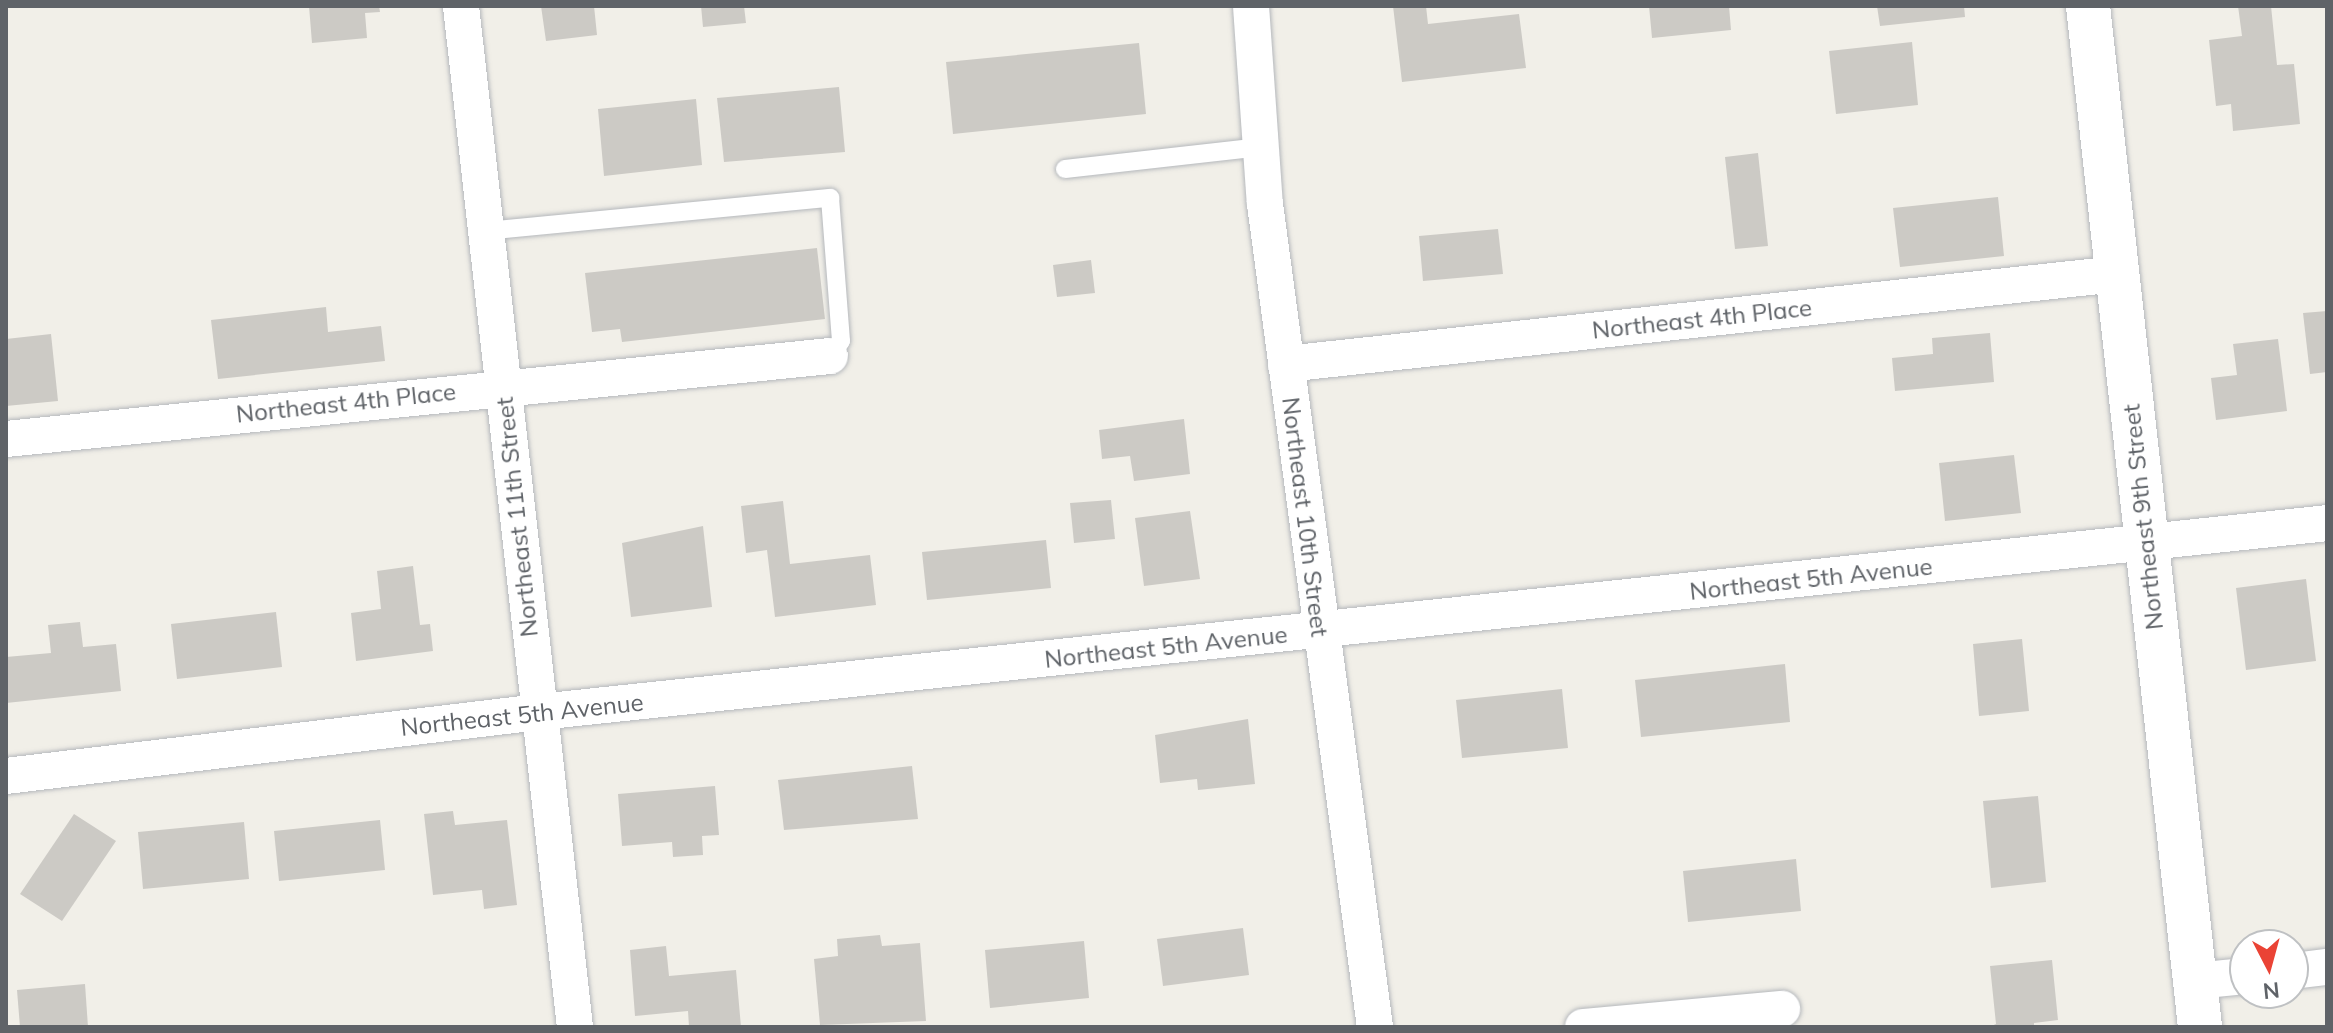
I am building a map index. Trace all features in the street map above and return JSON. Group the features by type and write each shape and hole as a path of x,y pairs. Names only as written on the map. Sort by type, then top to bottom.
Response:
{"street":[{"name":"Northeast 11th Street","path":"461,6 575,1027"},
{"name":"Northeast 10th Street","path":"1251,6 1261,147 1286,364 1319,631 1375,1027"},
{"name":"Northeast 9th Street","path":"2088,6 2200,1027"},
{"name":"Northeast 4th Place","path":"1286,364 2117,274"},
{"name":"Northeast 4th Place","path":"6,439 830,356"},
{"name":"Northeast 5th Avenue","path":"6,776 539,712 2327,523"},
{"path":"2195,981 2229,978"},
{"path":"1583,1027 1782,1009"}],"lane":[{"path":"1065,169 1261,147"},
{"path":"485,231 830,198 841,341 830,356"}],"building":[{"path":"309,6 379,6 380,12 365,13 367,38 312,43"},
{"path":"541,6 594,6 597,35 546,41"},
{"path":"701,6 744,6 746,23 703,27"},
{"path":"1393,6 1426,6 1428,24 1519,14 1526,68 1402,82"},
{"path":"1649,6 1729,6 1731,30 1652,38"},
{"path":"1877,6 1964,6 1965,17 1880,26"},
{"path":"2238,6 2271,6 2277,65 2294,64 2300,124 2233,131 2231,104 2216,106 2209,40 2242,36"},
{"path":"1912,42 1918,105 1836,114 1829,51"},
{"path":"1139,43 1146,114 953,134 946,62"},
{"path":"839,87 845,152 724,162 717,98"},
{"path":"696,99 702,165 604,176 598,109"},
{"path":"1758,153 1768,246 1735,249 1725,157"},
{"path":"1998,197 2004,256 1900,267 1893,208"},
{"path":"1498,229 1503,274 1423,281 1419,236"},
{"path":"817,248 825,319 622,342 620,329 592,332 585,273"},
{"path":"1091,260 1095,293 1057,297 1053,265"},
{"path":"326,307 328,332 381,326 385,361 218,379 211,320"},
{"path":"2327,311 2327,372 2310,374 2303,313"},
{"path":"1990,333 1994,382 1895,391 1892,358 1933,354 1932,338"},
{"path":"51,334 58,401 6,406 6,339"},
{"path":"2278,339 2287,411 2216,420 2211,378 2237,375 2233,344"},
{"path":"1184,419 1190,474 1134,481 1130,456 1102,459 1099,430"},
{"path":"2014,455 2021,513 1945,521 1939,463"},
{"path":"1111,500 1115,539 1074,543 1070,503"},
{"path":"783,501 790,564 870,555 876,605 775,617 767,550 746,553 741,506"},
{"path":"1190,511 1200,579 1144,586 1135,518"},
{"path":"703,526 712,607 631,617 622,543"},
{"path":"1046,540 1051,588 927,600 922,552"},
{"path":"413,566 420,625 430,624 433,651 356,661 351,613 381,609 377,571"},
{"path":"2306,579 2316,661 2246,670 2236,588"},
{"path":"276,612 282,667 177,679 171,624"},
{"path":"80,622 83,647 116,644 121,691 6,703 6,657 51,653 48,625"},
{"path":"2022,639 2029,711 1979,716 1973,644"},
{"path":"1785,664 1790,722 1641,737 1635,680"},
{"path":"1562,689 1568,748 1462,758 1456,700"},
{"path":"1248,719 1255,784 1198,790 1197,779 1160,783 1155,735"},
{"path":"912,766 918,819 784,830 778,780"},
{"path":"715,786 719,835 702,836 703,855 673,857 672,842 622,846 618,794"},
{"path":"2038,796 2046,882 1991,888 1983,801"},
{"path":"453,811 455,825 507,820 517,905 484,909 482,890 433,895 424,814"},
{"path":"74,814 116,841 62,921 20,894"},
{"path":"380,820 385,870 279,881 274,831"},
{"path":"244,822 249,879 143,889 138,832"},
{"path":"1796,859 1801,911 1688,922 1683,871"},
{"path":"1243,928 1249,975 1163,986 1157,939"},
{"path":"880,935 882,946 920,943 926,1021 820,1025 814,959 838,956 837,939"},
{"path":"1084,941 1089,998 990,1008 985,950"},
{"path":"666,946 669,976 736,970 741,1027 689,1027 688,1011 635,1016 630,950"},
{"path":"2052,960 2058,1020 2034,1023 2034,1027 1989,1027 1996,1024 1990,966"},
{"path":"85,984 88,1027 20,1027 17,990"}]}
